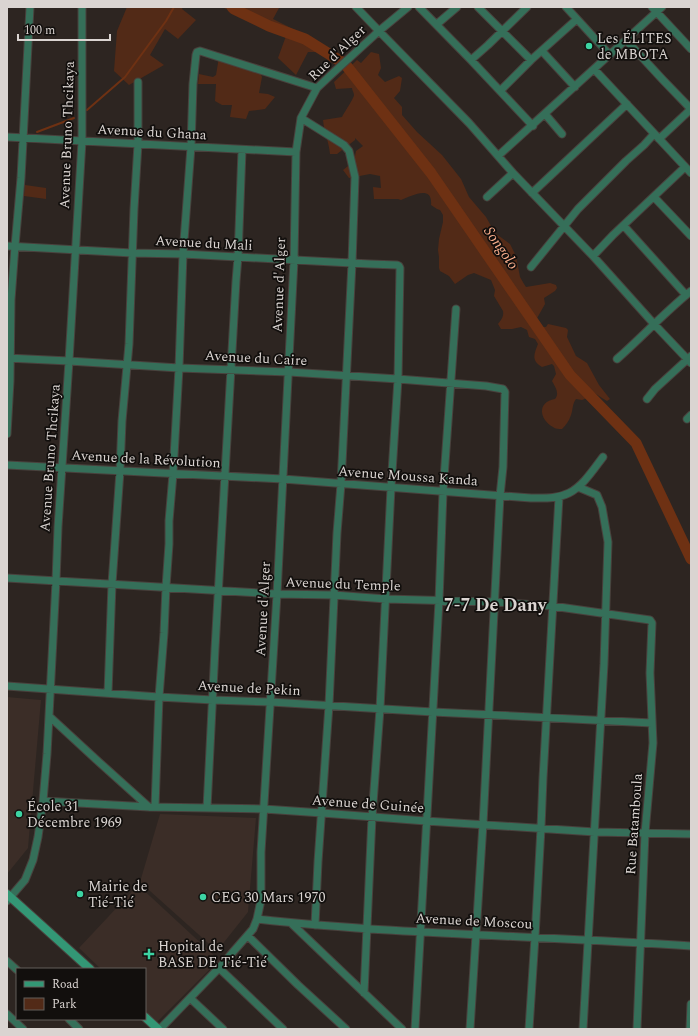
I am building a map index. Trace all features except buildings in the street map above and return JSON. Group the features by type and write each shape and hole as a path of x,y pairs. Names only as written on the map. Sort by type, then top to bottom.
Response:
{"street":[{"path":"7,434 10,381 8,358 11,300 11,246 21,178 30,7"},
{"name":"Avenue Bruno Thcikaya","path":"8,897 24,880 33,860 43,801 50,716 58,527 82,141 82,7"},
{"path":"356,7 469,123 513,173 593,256 654,324 690,360 656,389 647,399"},
{"name":"Rue d'Alger","path":"296,152 301,118 317,88 379,31 408,7"},
{"path":"419,7 437,24 533,126"},
{"path":"437,24 457,7"},
{"path":"478,7 532,60"},
{"path":"471,60 527,7"},
{"path":"566,7 610,55"},
{"path":"498,156 610,55 657,9 691,49"},
{"path":"500,91 577,19"},
{"path":"531,267 578,209 626,161 691,108 626,40"},
{"path":"152,807 164,633 169,521 179,368 183,254 191,147 193,84 197,52 198,51 317,88"},
{"path":"542,51 575,87"},
{"path":"593,256 654,197 689,170 594,69"},
{"path":"108,693 112,584 126,364 129,344 138,144 138,82"},
{"path":"532,193 627,104"},
{"path":"545,114 562,134"},
{"path":"301,118 344,145 349,151 356,177 329,706 315,925"},
{"name":"Avenue du Ghana","path":"7,137 296,152"},
{"path":"207,808 238,257 242,150"},
{"name":"Avenue d'Alger","path":"159,1029 248,936 257,919 260,900 261,852 271,702 289,372 294,260 296,152"},
{"path":"487,197 513,173"},
{"path":"654,197 691,236"},
{"path":"617,359 688,293 624,226"},
{"name":"Avenue du Mali","path":"11,246 397,265 400,268 398,379"},
{"path":"415,1029 439,601 443,492 456,309"},
{"name":"Avenue du Caire","path":"8,358 179,368 289,372 451,383 503,389 505,392 503,467 500,496"},
{"path":"364,993 372,817 380,709 398,379"},
{"path":"529,1029 559,497 568,494 578,487 603,457"},
{"name":"Avenue de la Révolution","path":"7,465 283,479"},
{"name":"Avenue Moussa Kanda","path":"283,479 500,496 531,498 559,497"},
{"path":"578,487 597,495 602,507 608,542 601,721 584,1029"},
{"path":"470,1029 483,824 500,496"},
{"name":"Avenue du Temple","path":"7,578 277,594 495,602 552,606 652,621"},
{"name":"Rue Batamboula","path":"636,1029 645,833 653,743 650,673 652,621"},
{"name":"Avenue de Pekin","path":"7,686 159,697 601,721 652,722"},
{"path":"50,716 100,763 152,807"},
{"name":"Avenue de Guinée","path":"43,801 152,807 264,809 595,832 691,834"},
{"path":"8,897 89,968"},
{"name":"Avenue de Moscou","path":"257,919 315,925 421,932 640,942 691,946"},
{"path":"291,923 402,1029"},
{"path":"248,936 346,1029"},
{"path":"7,961 16,969"},
{"path":"219,968 283,1029"},
{"path":"190,998 223,1029"},
{"path":"690,1029 691,1004"},
{"path":"7,1014 23,1029"},
{"path":"146,1018 159,1029"},
{"path":"70,1020 79,1029"}],"shaded area":[{"name":"École 31 Décembre 1969","path":"7,697 41,700 28,848 7,874"},
{"name":"CEG 30 Mars 1970","path":"160,814 256,818 248,912 217,951 140,882"},
{"name":"Hopital de BASE DE Tié-Tié","path":"138,885 219,960 156,1023 146,1013 146,968 100,968 79,948"}],"green space":[{"path":"127,7 183,7 182,9 196,20 178,39 165,29 150,55 164,65 129,85 114,71 117,31"},
{"path":"222,7 277,7 279,8 273,19 297,31 339,57 336,60 319,52 308,52 296,75 278,58 286,36"},
{"path":"371,52 379,54 381,68 378,75 385,82 399,76 402,78 400,91 394,98 402,107 402,115 417,132 442,155 461,179 469,197 486,217 495,233 510,244 516,256 520,277 526,287 550,283 556,285 557,288 555,291 544,298 545,304 536,320 537,323 543,327 546,327 548,324 566,328 568,330 567,337 576,356 587,363 599,385 610,399 607,401 584,384 565,364 556,346 540,329 499,266 489,255 462,211 451,198 445,186 438,179 433,168 401,132 400,138 413,152 446,196 464,222 470,236 485,254 567,373 578,387 592,396 582,400 576,399 572,413 562,429 557,429 548,424 542,411 545,404 555,399 557,394 552,381 556,374 554,366 552,364 542,367 536,362 534,357 538,344 535,339 529,337 527,330 521,327 501,329 498,324 503,317 503,311 494,296 495,290 491,280 474,273 468,275 455,284 449,276 440,271 438,250 443,215 440,210 431,205 429,195 420,193 401,200 374,199 373,187 381,188 380,176 370,174 349,178 343,170 354,161 356,151 363,146 355,138 355,140 337,154 330,154 323,120 342,117 354,95 352,88 336,89 334,82 357,60 361,63"},
{"path":"219,57 260,72 262,77 259,93 268,94 275,97 265,109 249,111 246,119 230,117 232,105 222,105 215,101 216,84 198,84 199,74 213,77 216,75"},
{"path":"25,185 46,188 46,199 24,196"}],"waterway":[{"path":"87,110 125,77 166,21 174,7"},
{"name":"Songolo","path":"232,7 269,26 305,39 345,64 431,173 570,375 636,443 691,559"},
{"path":"37,132 74,118"}],"place":[{"name":"Les ÉLITES de MBOTA","path":"589,46"},
{"name":"École 31 Décembre 1969","path":"19,814"},
{"name":"Mairie de Tié-Tié","path":"80,894"},
{"name":"CEG 30 Mars 1970","path":"203,897"},
{"name":"Hopital de BASE DE Tié-Tié","path":"149,954"}],"district":[{"name":"7-7 De Dany","path":"495,605"}]}
